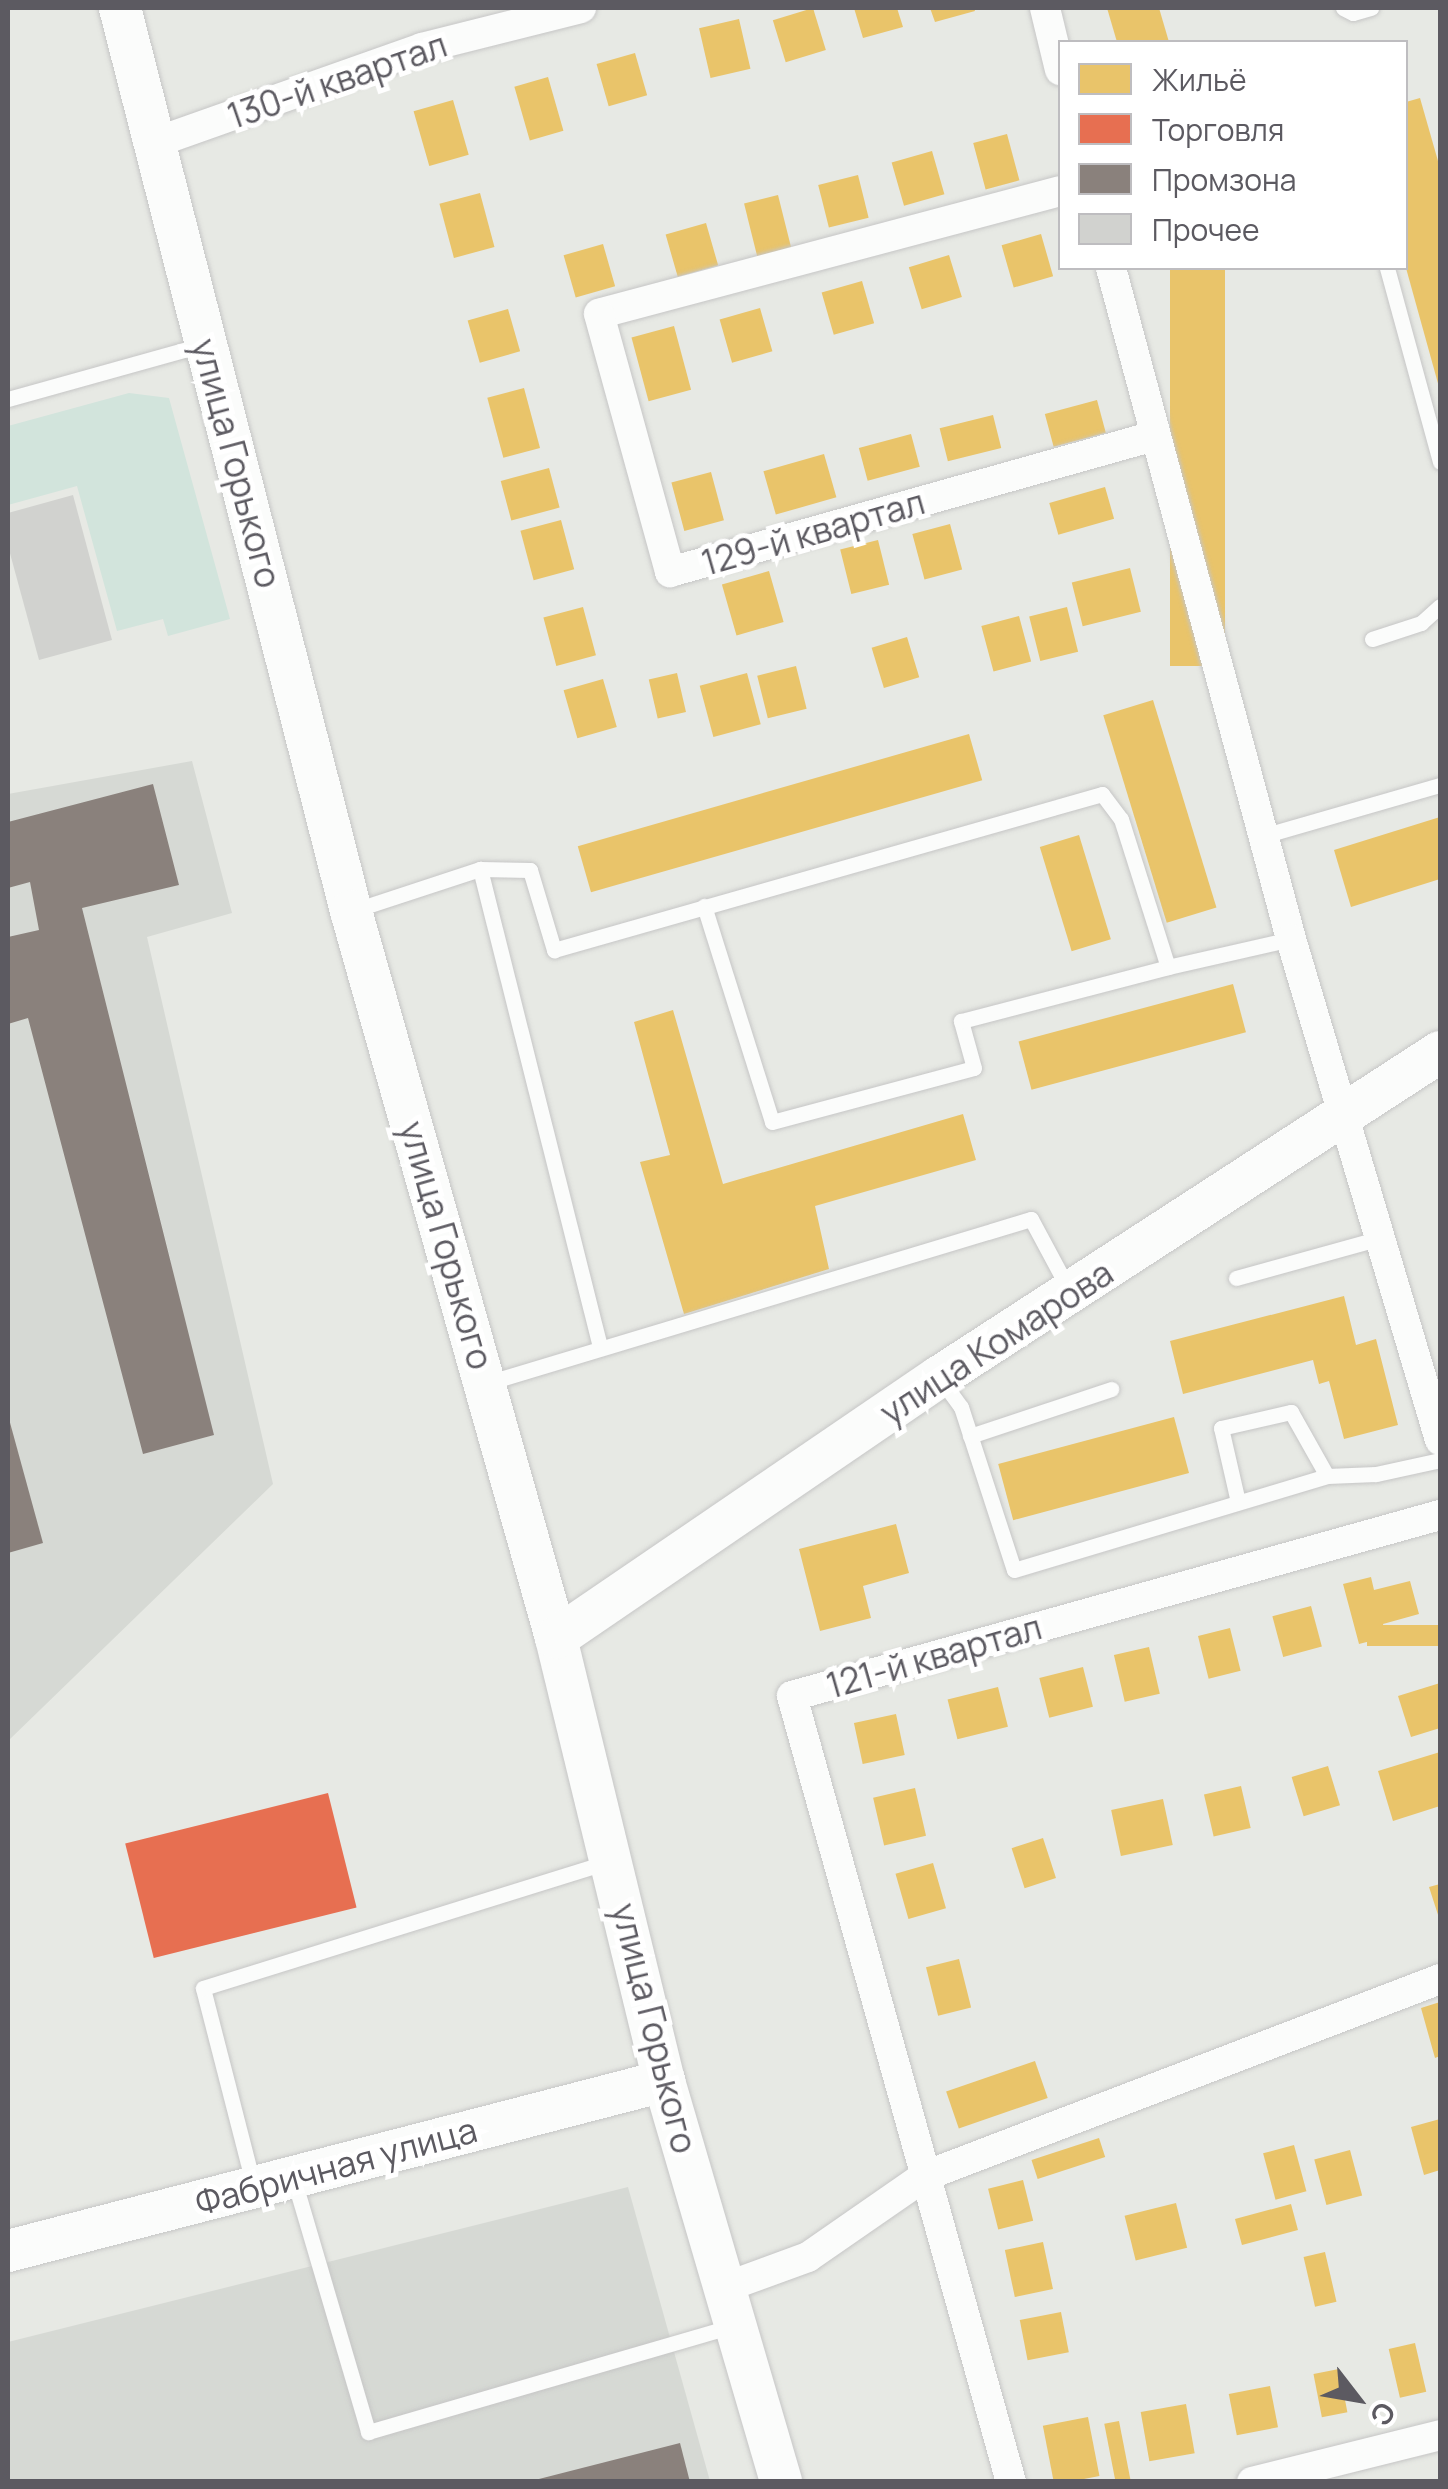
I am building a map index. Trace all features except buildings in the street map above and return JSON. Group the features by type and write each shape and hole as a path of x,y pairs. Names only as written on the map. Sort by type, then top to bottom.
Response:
{"main road":[{"name":"улица Горького","path":"120,8 351,911 556,1638 614,1860 664,2081 781,2482"},
{"name":"улица Комарова","path":"556,1638 939,1377 1440,1052"},
{"name":"Фабричная улица","path":"8,2252 664,2081"}],"street":[{"name":"130-й квартал","path":"154,143 422,48 581,8"},
{"path":"1045,8 1058,62"},
{"name":"129-й квартал","path":"1058,191 599,314 670,572 1154,436"},
{"path":"1112,270 1291,939 1440,1440"},
{"name":"121-й квартал","path":"1011,2482 792,1696 1440,1515"},
{"path":"731,2306 925,2176 1440,1979"},
{"path":"1252,2482 1440,2434"}],"lane":[{"path":"1343,8 1353,13 1372,8"},
{"path":"1388,270 1440,462"},
{"path":"8,399 206,344"},
{"path":"1372,638 1421,623 1440,606"},
{"path":"1263,836 1440,785"},
{"path":"351,911 480,869 530,870 554,950 1102,794 1122,819 1168,967"},
{"path":"480,869 600,1347"},
{"path":"704,906 772,1122 974,1068 961,1021 1291,939"},
{"path":"487,1383 1031,1220 1071,1294"},
{"path":"1236,1278 1380,1238"},
{"path":"939,1377 962,1407 1014,1570 1327,1476 1376,1474 1440,1460"},
{"path":"970,1436 1111,1389"},
{"path":"1238,1502 1220,1428 1291,1412 1327,1476"},
{"path":"614,1860 203,1988 368,2432 731,2306"}],"shaded area":[{"path":"129,393 169,398 230,619 168,636 163,619 117,631 77,486 8,505 8,426"},
{"path":"192,761 232,913 147,937 273,1484 8,1741 8,794"},
{"path":"628,2187 710,2481 8,2481 8,2342"}]}
